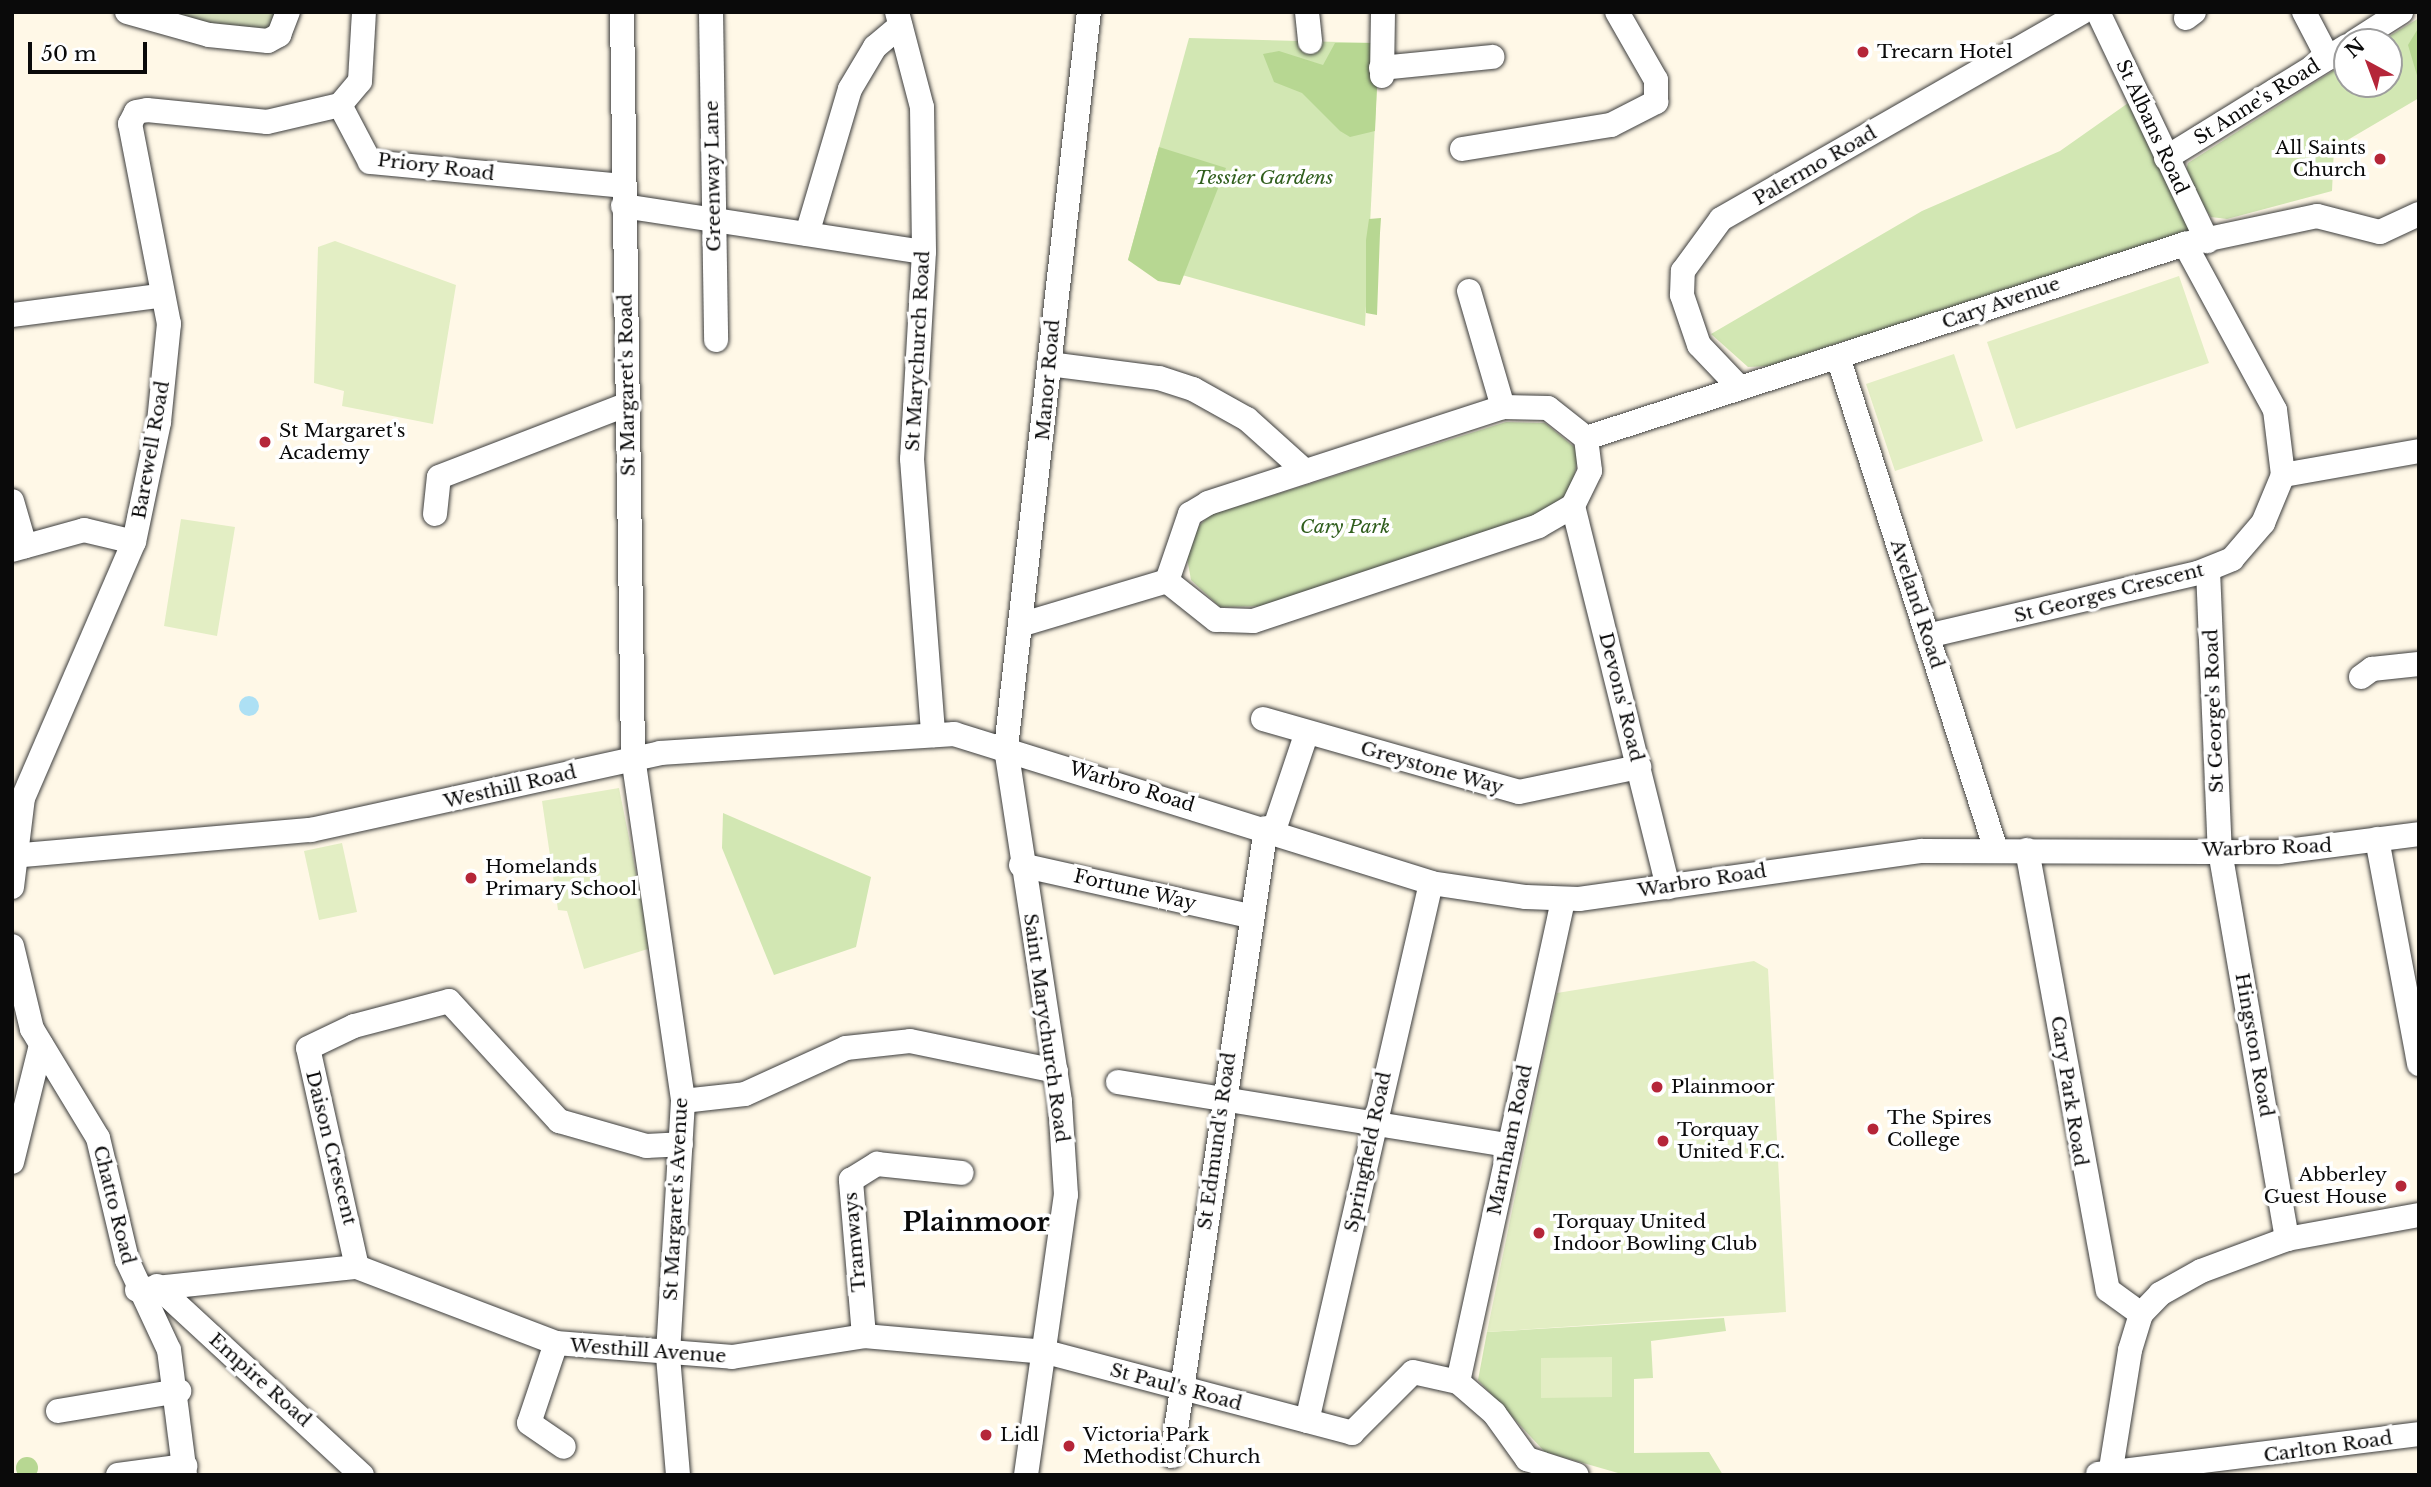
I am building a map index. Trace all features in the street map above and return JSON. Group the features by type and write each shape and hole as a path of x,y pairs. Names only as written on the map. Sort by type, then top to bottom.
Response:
{"street":[{"path":"127,12 209,36 268,41 279,35 288,12"},
{"path":"340,105 360,81 364,12"},
{"name":"St Margaret's Road","path":"622,12 633,758"},
{"name":"Greenway Lane","path":"711,12 716,340"},
{"name":"Manor Road","path":"1006,748 1023,624 1089,12"},
{"path":"1307,12 1310,42"},
{"path":"1383,12 1382,72 1492,57"},
{"path":"1462,149 1611,125 1656,102 1656,80 1617,12"},
{"name":"Palermo Road","path":"1740,388 1699,345 1682,295 1688,262 1721,219 2082,12"},
{"name":"St Albans Road","path":"2098,12 2166,158 2196,243"},
{"path":"2304,12 2333,47"},
{"path":"2376,28 2401,12"},
{"path":"807,234 850,89 875,47 898,19"},
{"name":"St Marychurch Road","path":"898,19 922,107 925,252 912,459 933,735"},
{"name":"St Anne's Road","path":"2166,158 2333,54"},
{"name":"Barewell Road","path":"13,855 23,798 134,542 162,402 169,324 159,296 131,148 136,112 267,122 340,105"},
{"name":"Priory Road","path":"340,105 370,162 624,196 713,221 925,252"},
{"name":"Cary Avenue","path":"1586,438 2196,243 2316,216 2380,232 2419,214"},
{"path":"2196,243 2274,410 2283,475 2419,451"},
{"path":"1469,290 1503,407"},
{"path":"12,315 159,296"},
{"name":"Aveland Road","path":"1838,358 1996,850"},
{"path":"1049,364 1148,376 1193,389 1247,419 1305,471"},
{"path":"435,514 439,477 628,404"},
{"path":"1503,407 1548,408 1586,438 1590,471 1573,506 1527,530 1254,621 1216,620 1167,581 1190,514 1305,471 1503,407"},
{"name":"St Georges Crescent","path":"1927,636 2208,570 2248,542 2283,475"},
{"path":"12,501 18,548 84,530 134,542"},
{"name":"Devons' Road","path":"1573,506 1668,887"},
{"name":"St George's Road","path":"2208,570 2220,851"},
{"path":"1023,624 1167,581"},
{"path":"2361,677 2372,670 2419,664"},
{"name":"Greystone Way","path":"1263,719 1519,792 1639,767"},
{"path":"1270,829 1307,732"},
{"name":"Westhill Road","path":"13,855 311,830 633,758 933,735 978,737 1006,748"},
{"name":"Warbro Road","path":"1006,748 1270,829 1431,883 1563,899 1922,851 2309,850 2419,834"},
{"name":"Saint Marychurch Road","path":"1006,748 1021,864 1056,1071 1066,1195 1046,1352 1026,1475"},
{"name":"St Margaret's Avenue","path":"633,758 683,1101 668,1356 678,1475"},
{"name":"St Edmund's Road","path":"1172,1456 1248,916 1270,829"},
{"path":"2377,839 2419,1064"},
{"name":"Cary Park Road","path":"2027,850 2108,1290 2141,1314"},
{"name":"Hingston Road","path":"2220,851 2287,1239"},
{"path":"12,887 13,855"},
{"name":"Fortune Way","path":"1021,864 1248,916"},
{"name":"Springfield Road","path":"1307,1421 1379,1121 1431,883"},
{"name":"Marnham Road","path":"1458,1382 1563,899"},
{"name":"Chatto Road","path":"12,946 41,1045 98,1138 179,1391 185,1470"},
{"name":"Daison Crescent","path":"357,1267 308,1048 354,1026 449,1001 559,1121 646,1146 681,1144"},
{"path":"683,1101 745,1094 846,1048 910,1041 1056,1071"},
{"path":"12,1162 41,1045"},
{"path":"1118,1082 1379,1121 1509,1145"},
{"name":"Tramways","path":"863,1336 851,1180 877,1164 962,1173"},
{"path":"2106,1473 2141,1314 2185,1278 2287,1239 2419,1215"},
{"name":"Westhill Avenue","path":"147,1288 357,1267 556,1343 668,1356 761,1356 863,1336 1046,1352"},
{"name":"Empire Road","path":"147,1288 362,1475"},
{"path":"556,1343 529,1423 564,1447"},
{"name":"St Paul's Road","path":"1046,1352 1352,1433 1413,1372 1458,1382"},
{"path":"1458,1382 1494,1413 1523,1467 1577,1475"},
{"path":"58,1411 179,1391"},
{"name":"Carlton Road","path":"2106,1473 2212,1463 2419,1434"},
{"path":"118,1475 185,1470"}],"green space":[{"path":"163,12 284,12 271,28 251,35"},
{"path":"2419,18 2419,98 2334,148 2332,191 2227,219 2211,217 2184,178 2188,163 2333,71 2333,98 2403,98 2403,28"},
{"path":"2419,27 2418,51 2419,82 2408,45"},
{"name":"Tessier Gardens","path":"1189,38 1379,43 1365,326 1128,260"},
{"path":"1335,43 1379,43 1375,131 1350,137 1340,131 1302,93 1274,82 1263,54 1279,51 1323,65"},
{"path":"2131,101 2199,236 1879,339 1847,340 1770,366 1748,367 1711,334 1922,211 2060,151"},
{"path":"1159,147 1226,168 1180,285 1158,281 1128,260"},
{"path":"1381,218 1377,315 1366,313 1366,240 1369,219"},
{"path":"335,241 456,285 433,424 342,406 344,391 314,383 318,247"},
{"path":"2179,276 2209,363 2016,429 1987,342"},
{"path":"1954,354 1983,441 1895,471 1866,384"},
{"name":"Cary Park","path":"1506,422 1545,423 1579,451 1571,494 1553,509 1275,606 1220,607 1191,580 1186,552 1194,531 1210,515"},
{"path":"181,519 235,527 217,636 164,626"},
{"path":"619,788 651,948 584,969 567,911 558,910 542,801"},
{"path":"723,813 871,877 856,947 774,975 722,848"},
{"path":"342,843 357,912 319,920 304,851"},
{"name":"Plainmoor","path":"1754,961 1768,969 1786,1312 1487,1332 1557,993"},
{"path":"1724,1318 1726,1331 1651,1341 1653,1378 1634,1379 1634,1453 1709,1452 1723,1475 1625,1475 1545,1452 1478,1380 1487,1332"},
{"path":"1612,1357 1612,1397 1541,1398 1541,1358"},
{"path":"27,1457 35,1460 38,1468 35,1476 27,1479 19,1476 16,1468 19,1460"}],"water":[{"path":"249,696 256,699 259,706 256,713 249,716 242,713 239,706 242,699"}],"place":[{"name":"Trecarn Hotel","path":"1863,52"},
{"name":"All Saints Church","path":"2380,159"},
{"name":"St Margaret's Academy","path":"265,442"},
{"name":"Homelands Primary School","path":"471,878"},
{"name":"Plainmoor","path":"1657,1087"},
{"name":"The Spires College","path":"1873,1129"},
{"name":"Torquay United F.C.","path":"1663,1141"},
{"name":"Abberley Guest House","path":"2401,1186"},
{"name":"Torquay United Indoor Bowling Club","path":"1539,1233"},
{"name":"Lidl","path":"986,1435"},
{"name":"Victoria Park Methodist Church","path":"1069,1446"}],"district":[{"name":"Plainmoor","path":"976,1223"}]}
